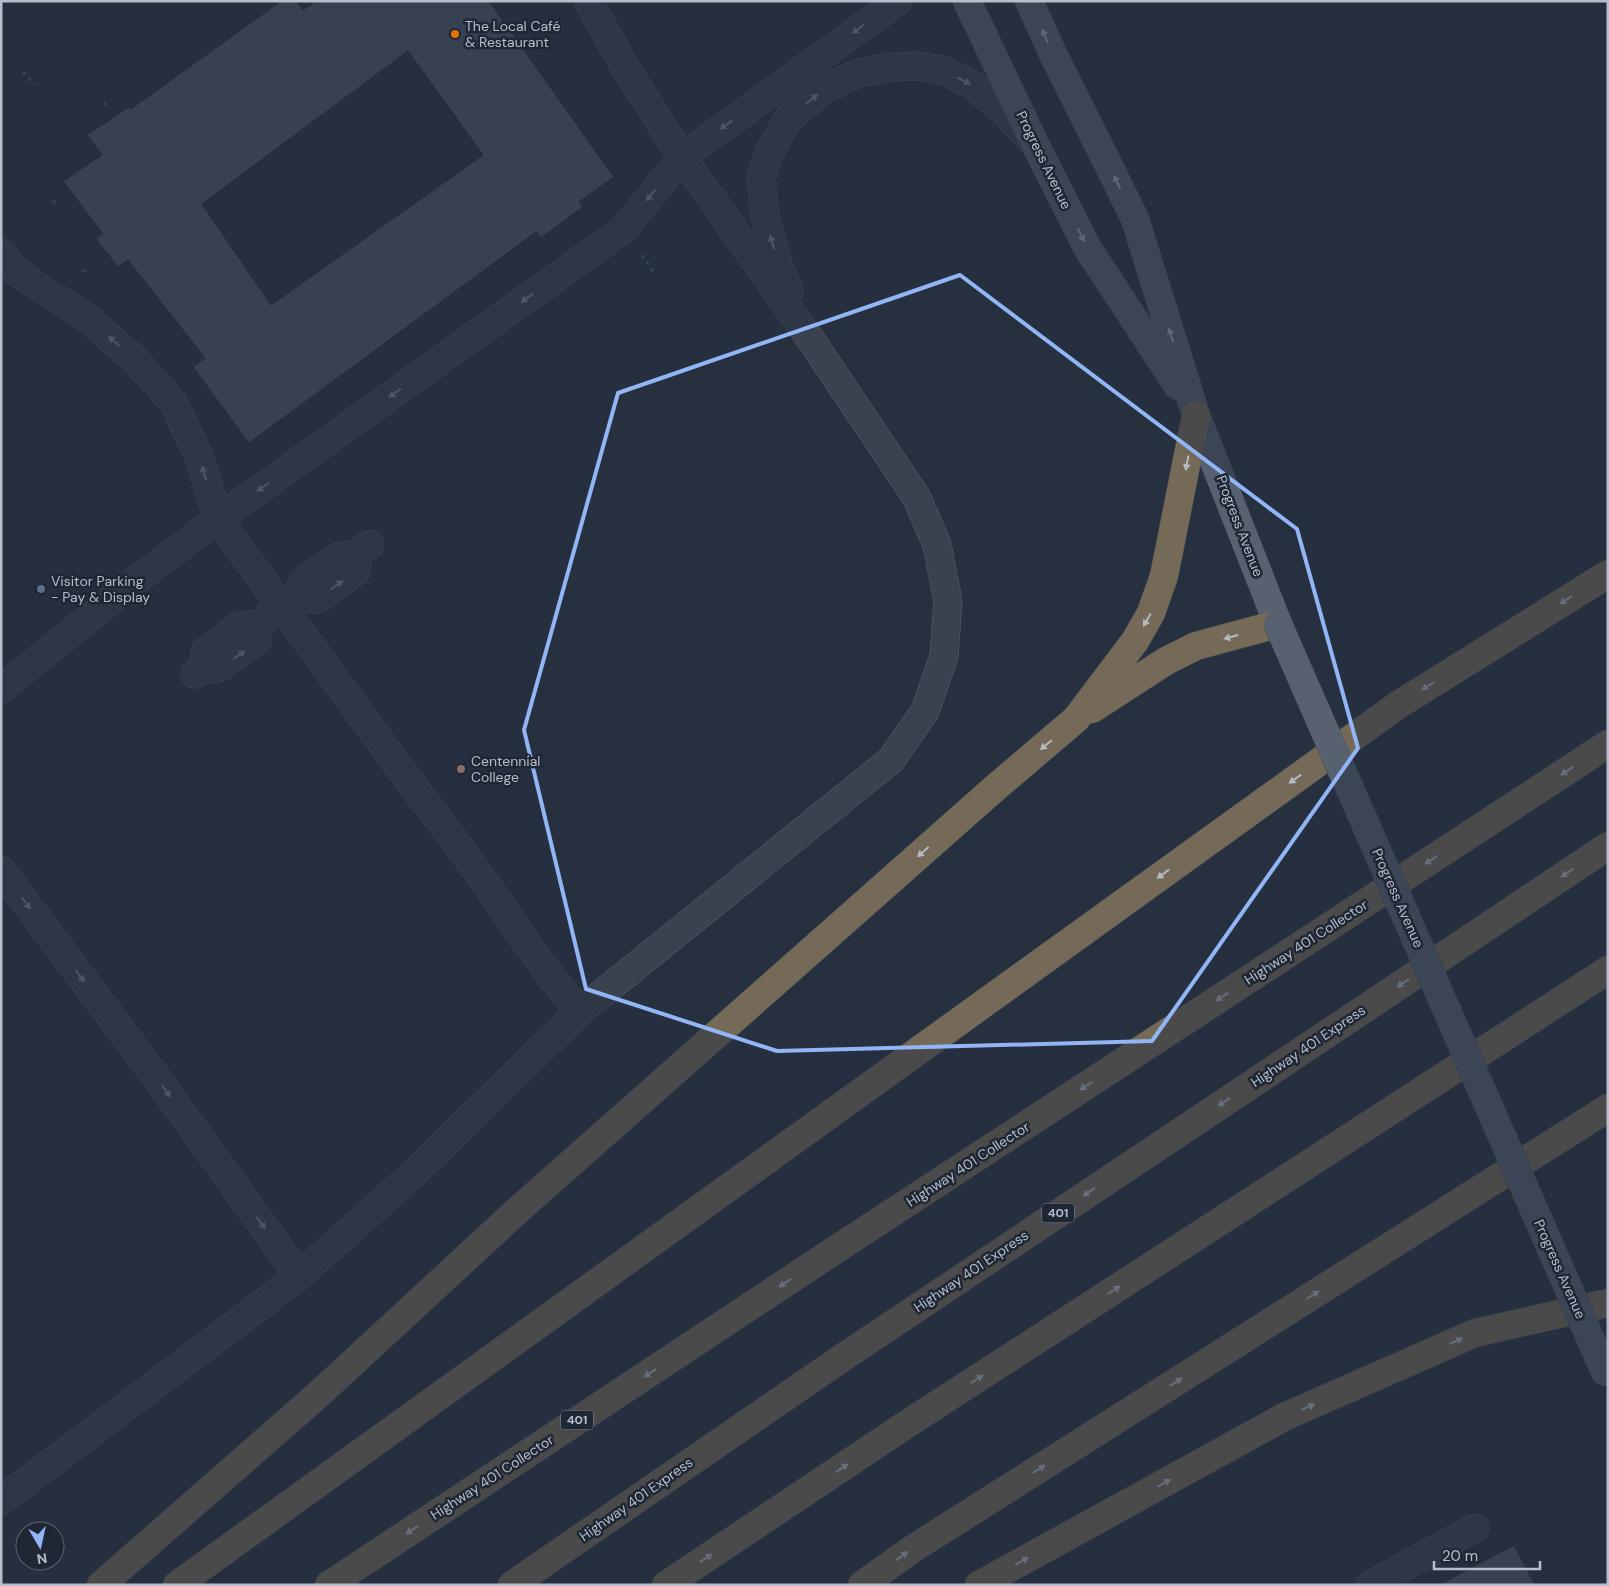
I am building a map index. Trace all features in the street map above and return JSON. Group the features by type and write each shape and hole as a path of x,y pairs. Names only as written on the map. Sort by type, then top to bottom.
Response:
{"highway":[{"path":"1076,719 1135,641 1151,613 1164,576 1196,415"},
{"path":"177,1585 1398,705 1608,574"},
{"path":"101,1585 320,1393 518,1210 995,788 1076,719 1166,661 1196,646 1278,624"},
{"name":"Highway 401 Collector","path":"329,1585 826,1256 1608,744"},
{"name":"Highway 401 Express","path":"512,1585 844,1356 1608,846"},
{"path":"666,1585 904,1426 1608,970"},
{"path":"862,1585 914,1548 1608,1108"},
{"path":"979,1585 1284,1418 1475,1333 1608,1303"}],"main road":[{"name":"Progress Avenue","path":"967,1 1035,144 1088,249 1196,415"},
{"name":"Progress Avenue","path":"1029,1 1055,58 1135,219 1196,415 1278,624 1606,1375"}],"lane":[{"path":"1,1501 299,1276 413,1174 579,1012 891,760 925,711 944,656 948,601 937,545 917,498 809,337 682,157 629,74 588,1"},
{"path":"1,689 130,585 218,520 624,229 682,157 898,1"},
{"path":"809,337 779,267 765,216 761,179 769,154 788,119 823,90 858,73 890,67 918,66 943,70 974,86 1003,110 1035,144"},
{"path":"1,253 13,268 32,283 86,316 135,360 173,402 199,456 218,520 289,605 410,782 464,853 543,966 579,1012"},
{"path":"199,671 205,652 239,626 259,624 289,605 302,582 337,557 364,549"},
{"path":"1,870 156,1076 299,1276"},
{"path":"1370,1585 1474,1528"}],"path":[{"path":"23,72 34,85"},
{"path":"104,102 108,108"},
{"path":"53,200 56,205"},
{"path":"638,248 655,274"},
{"path":"83,272 90,267"}],"highlighted area":[{"path":"960,275 1297,529 1358,748 1152,1041 777,1051 586,989 524,730 618,393"}],"building":[{"path":"281,1 296,1 303,10 316,1 489,1 614,177 579,202 583,207 541,238 536,232 249,443 193,367 205,358 128,260 118,267 96,239 103,234 63,181 102,155 87,135 129,107 131,109","holes":["408,51 483,155 271,305 202,204"]},
{"path":"1514,1545 1535,1585 1439,1585"}],"place":[{"name":"The Local Café & Restaurant","path":"455,34"},
{"name":"Visitor Parking - Pay & Display","path":"41,589"},
{"name":"Centennial College","path":"461,769"}]}
